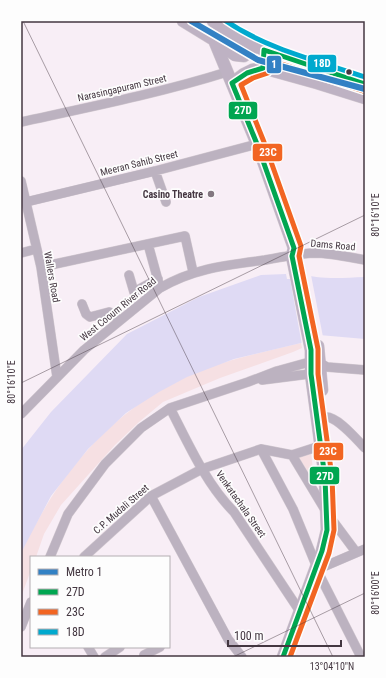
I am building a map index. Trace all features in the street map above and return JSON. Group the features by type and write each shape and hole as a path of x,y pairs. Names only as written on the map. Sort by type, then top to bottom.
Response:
{"main road":[{"path":"183,21 235,55 244,56 260,48"},
{"path":"213,21 237,37 260,48 365,84"},
{"path":"214,40 257,144 295,253 300,272 326,417 334,496 331,517"},
{"path":"260,48 264,68"},
{"path":"232,83 252,70 264,68 365,98"},
{"path":"283,657 299,610 320,569 333,539 320,446 318,418 318,368"},
{"path":"291,657 320,569"}],"street":[{"name":"Narasingapuram Street","path":"21,122 90,108 188,84 227,72"},
{"name":"Meeran Sahib Street","path":"26,202 155,171 257,144"},
{"path":"155,171 166,202"},
{"name":"Wallers Road","path":"21,181 41,267 56,377"},
{"path":"41,267 185,236 193,272"},
{"path":"129,274 134,292 159,283 148,244"},
{"path":"21,253 36,249"},
{"name":"Dams Road","path":"295,253 315,253 365,260"},
{"name":"West Cooum River Road","path":"21,414 84,350 119,321 159,283 172,281 193,272 295,253"},
{"path":"82,304 86,314 90,317 109,312 112,313 119,321"},
{"path":"50,556 68,514 105,464 141,428 170,408 248,382 318,368 365,370"},
{"name":"Venkatachala Street","path":"170,408 202,469 227,505 234,512 299,610"},
{"path":"326,417 331,417 343,426 365,448"},
{"path":"261,449 292,456 320,446"},
{"path":"261,449 293,509 361,657"},
{"name":"C.P. Mudali Street","path":"85,556 114,528 151,496 202,469 261,449"},
{"path":"292,456 331,517 356,552"},
{"path":"151,496 228,639 242,657"},
{"path":"320,569 365,549"},
{"path":"21,627 28,613"},
{"path":"89,648 94,657"},
{"path":"105,657 118,648"},
{"path":"144,656 158,648"}],"shaded area":[{"path":"297,273 322,278 365,277 365,339 319,335 301,343 234,359 187,377 159,392 126,413 88,449 51,496 21,553 21,450 51,412 127,334 199,297 261,275"},
{"path":"301,343 302,348 220,378 163,402 139,422 115,445 61,505 44,534 36,556 30,556 30,573 21,597 20,567 23,547 51,499 66,477 82,456 100,437 120,419 163,388 201,370 258,353"},
{"path":"311,451 314,482 298,456"}],"pier":[{"path":"301,272 311,275 323,337 302,345 290,279 287,279 286,274"}],"metro line":[{"name":"1","path":"191,21 258,60 365,89"}],"transit line":[{"name":"18D","path":"226,21 258,39 293,54 365,77"},
{"name":"27D","path":"283,657 322,551 327,530 325,478 311,374 311,350 292,256 294,248 257,144 232,83 247,73 263,68 264,50 365,84"},
{"name":"23C","path":"290,657 329,553 334,530 332,477 318,374 318,349 299,256 301,246 264,142 241,85 253,78 268,73 270,70 270,60 363,91"}],"place":[{"name":"Casino Theatre","path":"211,194"}]}
